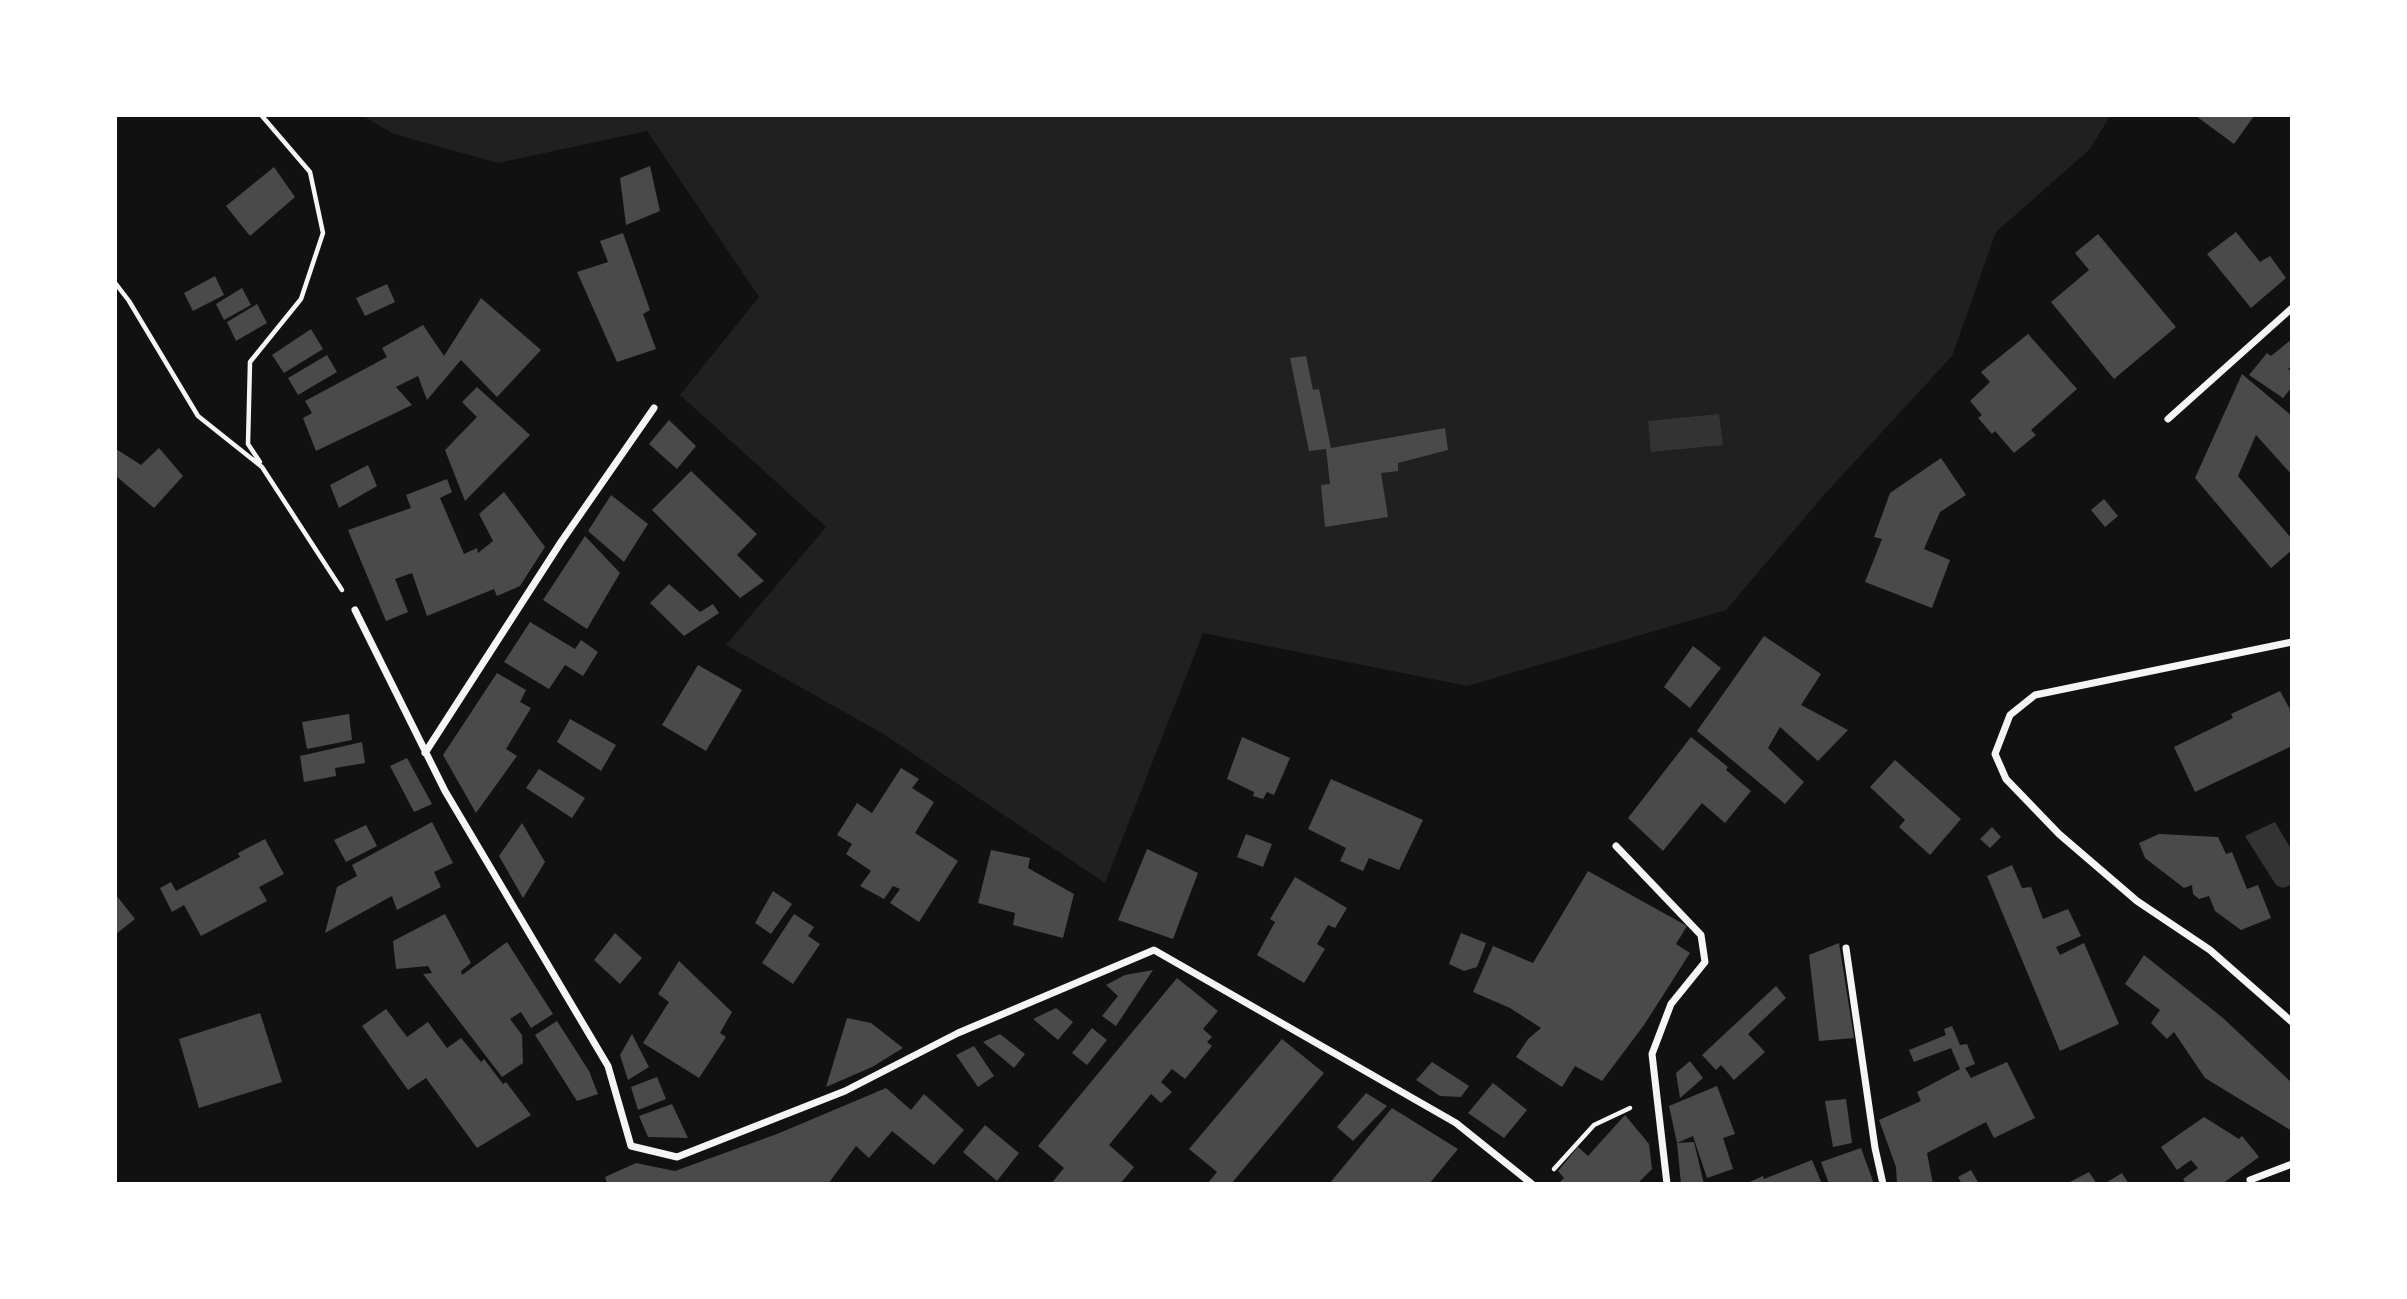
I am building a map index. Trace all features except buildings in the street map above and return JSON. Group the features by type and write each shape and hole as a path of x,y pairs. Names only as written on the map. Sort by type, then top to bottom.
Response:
{"street":[{"path":"2168,419 2291,308"},
{"path":"425,753 561,542 654,408"},
{"path":"355,610 425,753 524,928 608,1066 631,1146 677,1157 845,1091 958,1033 1154,950 1456,1123 1532,1184"},
{"path":"2291,642 2035,695 2010,715 1995,754 2006,779 2059,834 2137,901 2210,950 2291,1022"},
{"path":"1616,846 1701,935 1705,962 1671,1004 1652,1054 1667,1184"},
{"path":"1846,948 1875,1148 1883,1184"},
{"path":"2250,1180 2291,1164"}],"path":[{"path":"262,116 310,172 323,233 301,299 250,362 248,444 355,610"},
{"path":"116,284 130,301 198,416 262,467"},
{"path":"1547,1175 1594,1125 1657,1095"}],"shaded area":[{"path":"363,116 2110,116 2090,149 1996,232 1952,356 1823,496 1726,610 1467,686 1203,633 1105,883 885,735 726,645 826,527 680,395 759,297 647,131 498,163 394,134"},
{"path":"1719,414 1723,445 1651,452 1648,421"},
{"path":"2275,822 2291,849 2291,885 2283,888 2276,885 2245,836"}]}
